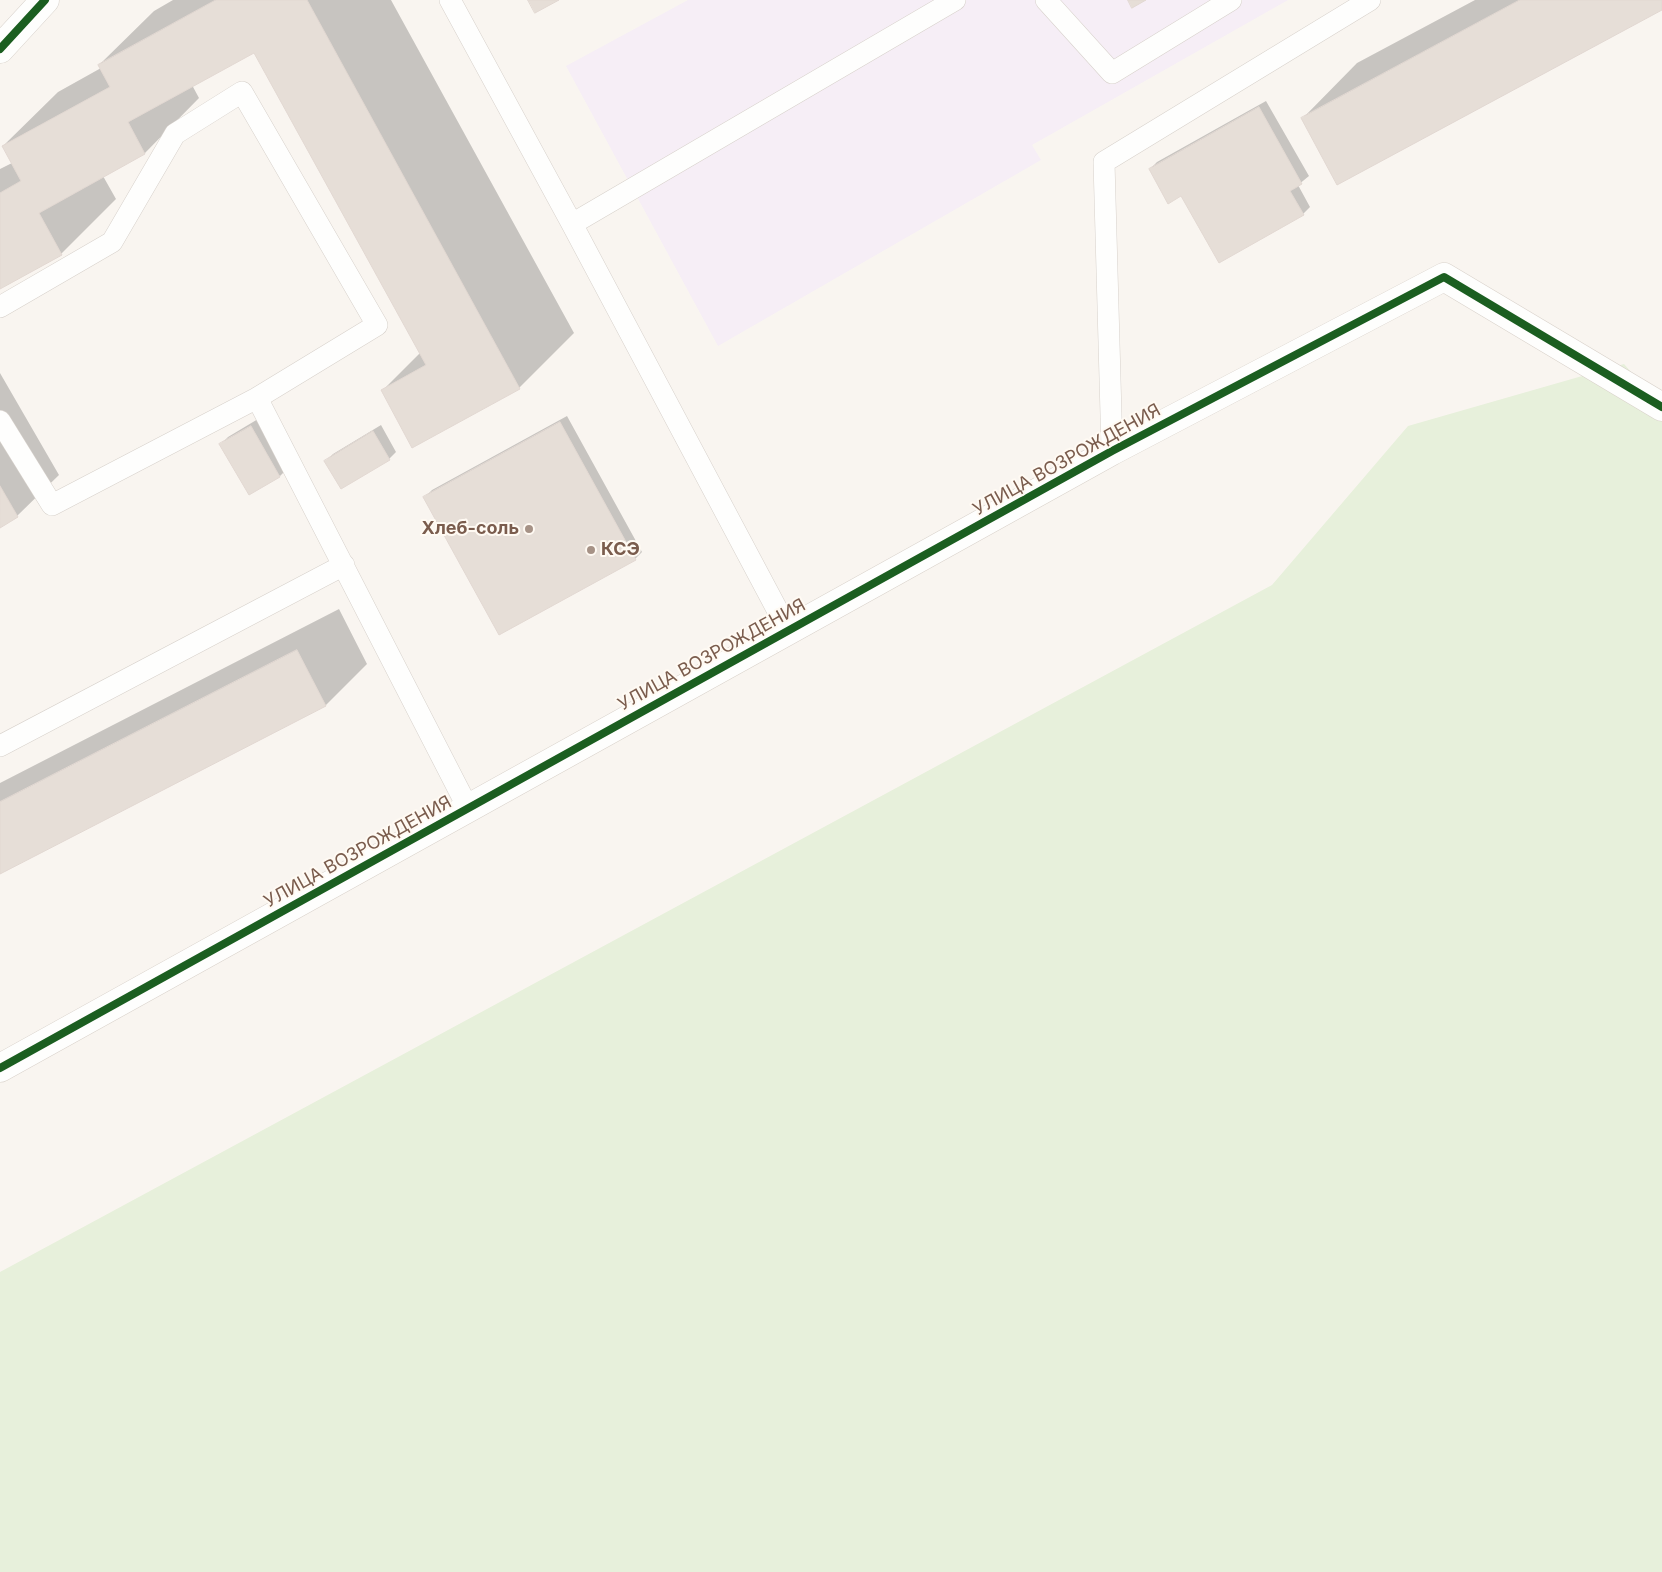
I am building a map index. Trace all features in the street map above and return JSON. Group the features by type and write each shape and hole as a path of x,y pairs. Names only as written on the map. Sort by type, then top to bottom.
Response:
{"street":[{"path":"0,49 44,0"},
{"name":"УЛИЦА ВОЗРОЖДЕНИЯ","path":"0,1068 1112,451 1444,277 1662,408"}],"lane":[{"path":"450,0 572,224 788,630"},
{"path":"572,224 955,0"},
{"path":"1046,0 1112,73 1231,0"},
{"path":"1112,451 1104,162 1370,0"},
{"path":"0,307 112,242 175,134 242,92 377,325 258,398 52,505 0,421"},
{"path":"258,398 468,808"},
{"path":"0,746 344,565"}],"shaded area":[{"path":"688,0 1288,0 1032,145 1041,160 718,346 566,66"}],"green space":[{"path":"1624,364 1662,407 1662,1572 0,1572 0,1272 1272,585 1408,426"}],"building":[{"path":"216,0 307,0 520,389 412,448 381,390 426,365 254,53 128,122 145,154 39,213 62,255 0,289 0,193 21,181 2,146 110,87 98,65"},
{"path":"528,0 559,0 535,13"},
{"path":"1128,0 1146,0 1132,8"},
{"path":"1520,0 1662,0 1662,10 1337,185 1301,118"},
{"path":"1259,107 1302,184 1290,191 1304,215 1219,263 1181,196 1168,204 1149,169"},
{"name":"Хлеб-соль","path":"560,422 636,560 499,635 423,497"},
{"path":"251,426 280,477 249,495 219,444"},
{"path":"373,431 390,460 341,489 324,461"},
{"path":"0,486 18,517 0,528"},
{"path":"297,650 326,706 0,874 0,802"}],"cycle path":[{"path":"0,49 45,0"},
{"path":"0,1068 1112,451 1444,277 1662,407"}],"place":[{"name":"Хлеб-соль","path":"529,529"},
{"name":"КСЭ","path":"591,550"}]}
